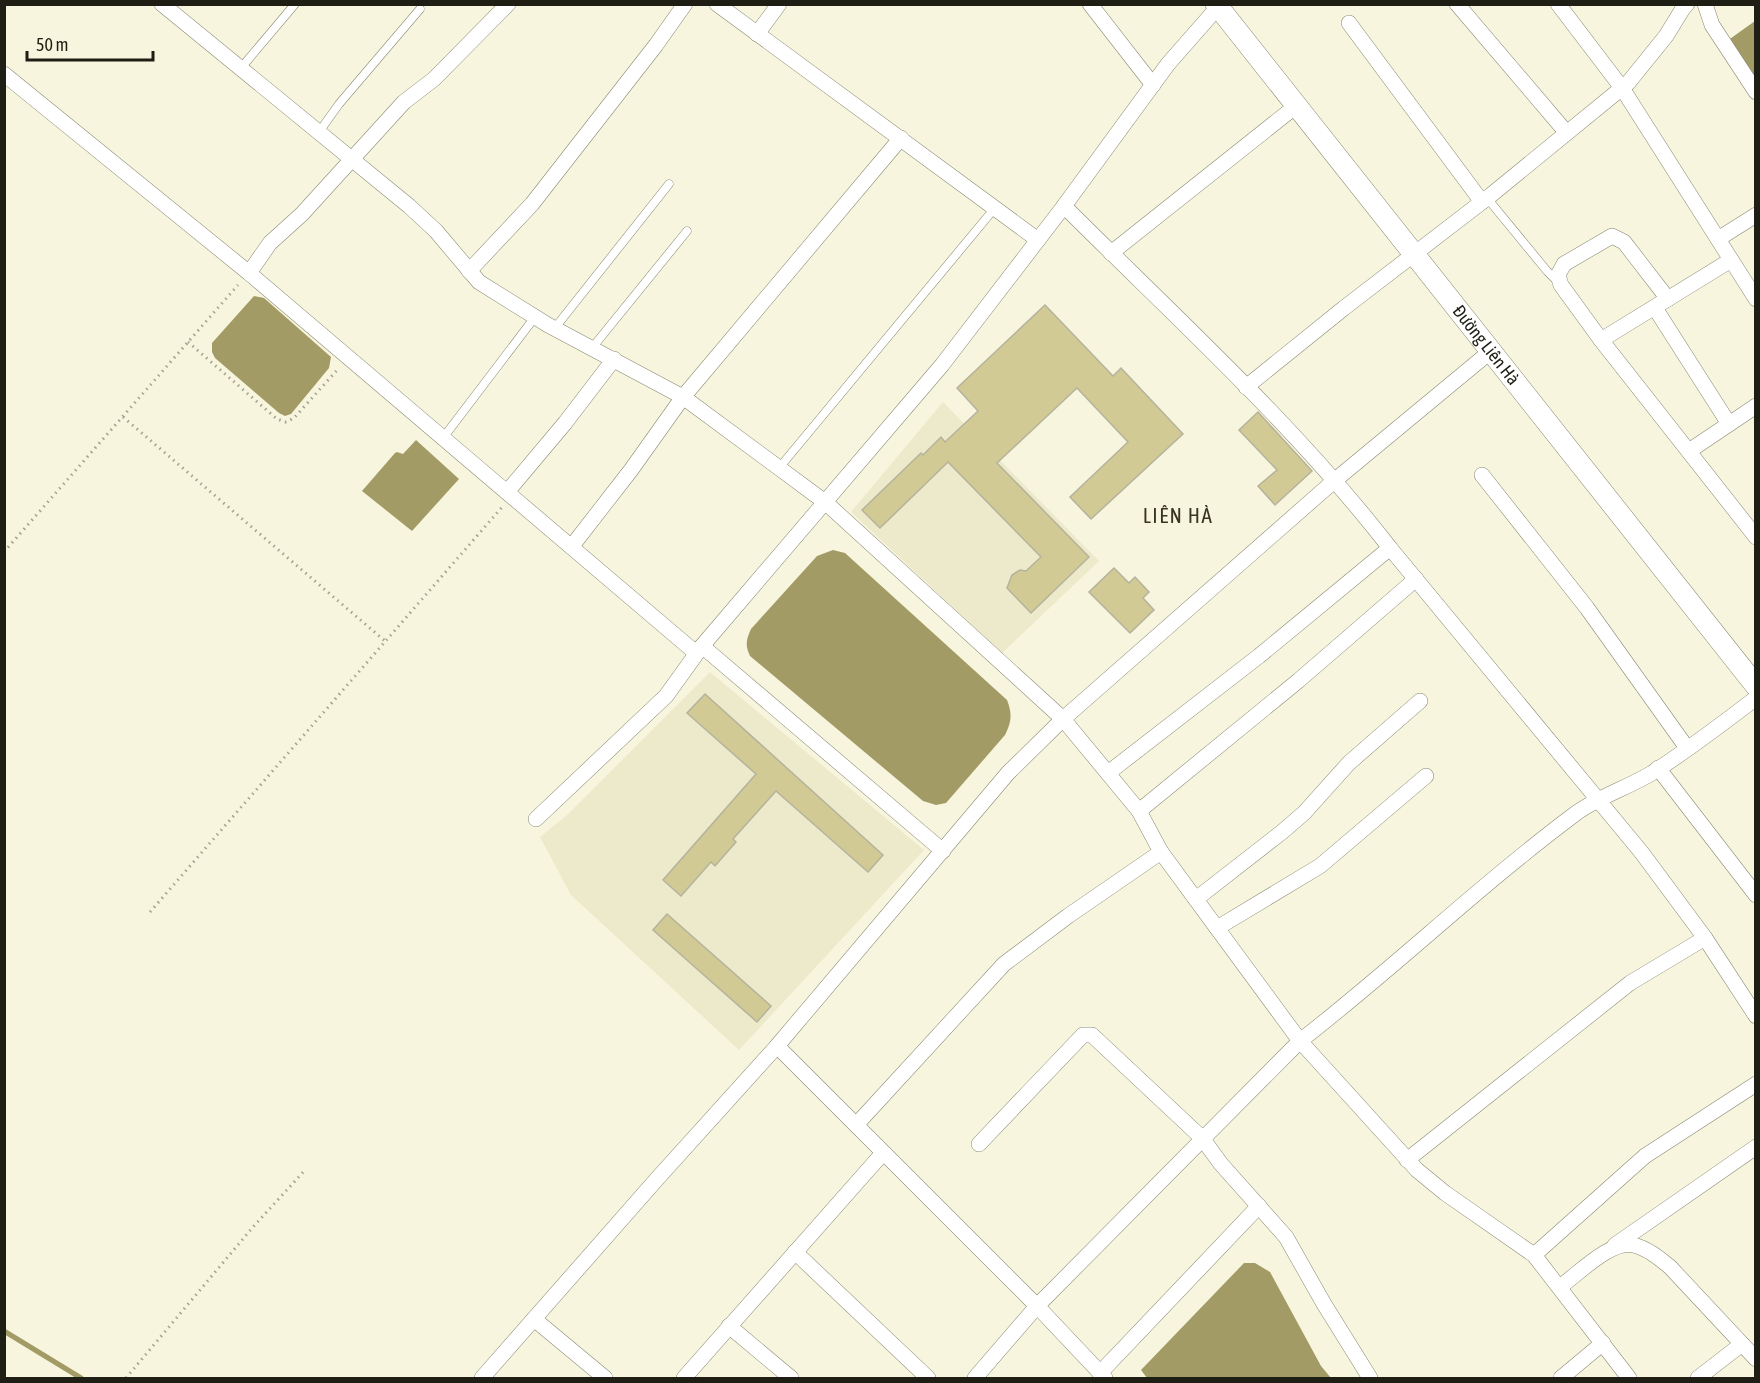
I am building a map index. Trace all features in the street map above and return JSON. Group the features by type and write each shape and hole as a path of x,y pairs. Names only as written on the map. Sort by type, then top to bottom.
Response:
{"main road":[{"name":"Đường Liên Hà","path":"1217,6 1755,686"}],"street":[{"path":"162,4 352,159 436,231 479,282 554,328 683,397 825,502 1063,718 1139,811 1161,852 1300,1041 1407,1160 1445,1193 1534,1255 1561,1286 1629,1378"},
{"path":"249,273 270,243 302,214 404,102 434,79 508,4"},
{"path":"470,271 546,187 685,4"},
{"path":"717,4 1038,240"},
{"path":"757,34 778,4"},
{"path":"1090,4 1153,85"},
{"path":"1457,4 1566,132"},
{"path":"1558,4 1622,88 1755,298"},
{"path":"1246,387 1485,200 1628,83 1666,36 1687,4"},
{"path":"1705,4 1712,25 1755,92"},
{"path":"536,819 666,696 699,649 942,364 1064,206 1168,64 1217,6"},
{"path":"1349,22 1485,200"},
{"path":"4,74 249,273 509,494 943,850"},
{"path":"1111,253 1296,106"},
{"path":"572,546 631,470 683,397 901,138"},
{"path":"1064,206 1246,387 1357,505 1642,853 1705,938 1755,1016"},
{"path":"1718,239 1755,215"},
{"path":"1729,424 1624,242 1612,236 1564,264 1558,275 1561,285 1601,340 1755,537"},
{"path":"1601,340 1731,260"},
{"path":"482,1378 777,1046 1008,773 1063,718 1334,481 1491,351"},
{"path":"509,494 614,359"},
{"path":"1689,451 1755,406"},
{"path":"1482,475 1587,608 1687,748"},
{"path":"1108,773 1259,656 1390,548"},
{"path":"1139,811 1298,681 1416,579"},
{"path":"975,1378 1036,1306 1300,1041 1568,820 1658,768 1755,698"},
{"path":"1196,899 1290,826 1349,763 1420,701"},
{"path":"1658,768 1755,895"},
{"path":"1217,928 1320,866 1426,776"},
{"path":"856,1125 1004,964 1068,916 1161,852"},
{"path":"1407,1160 1630,983 1705,938"},
{"path":"979,1144 1083,1035 1088,1034 1097,1039 1202,1138 1221,1164 1286,1237 1370,1378"},
{"path":"777,1046 1103,1376 1259,1206"},
{"path":"1534,1255 1645,1156 1755,1084"},
{"path":"1561,1286 1755,1147"},
{"path":"684,1378 883,1153"},
{"path":"1611,1249 1621,1244 1633,1245 1658,1257 1670,1267 1755,1359"},
{"path":"795,1252 928,1378"},
{"path":"534,1320 605,1378"},
{"path":"729,1326 791,1378"},
{"path":"1562,1378 1603,1343"},
{"path":"1698,1378 1742,1344"}],"lane":[{"path":"241,68 296,4"},
{"path":"319,132 339,104 420,9"},
{"path":"554,328 669,184"},
{"path":"1485,200 1561,285"},
{"path":"779,468 994,209"},
{"path":"592,348 687,231"},
{"path":"443,438 535,317"}],"path":[{"path":"4,552 249,273"},
{"path":"188,342 277,419 286,422 294,418 348,357"},
{"path":"123,417 385,641"},
{"path":"150,912 509,494"},
{"path":"126,1378 253,1227 306,1169"}],"shaded area":[{"path":"1755,21 1755,83 1727,41"},
{"path":"254,296 264,298 331,357 329,368 291,414 285,416 215,358 212,352 212,343"},
{"path":"943,402 1099,561 1002,653 851,512"},
{"path":"416,440 459,479 412,531 362,491 395,453 403,454"},
{"path":"833,550 845,553 1007,700 1011,717 1005,735 946,803 936,805 923,801 750,656 747,642 751,629 817,556"},
{"path":"710,672 924,850 739,1050 571,895 540,837 567,815"},
{"path":"1244,1263 1255,1263 1270,1272 1321,1366 1331,1378 1147,1378 1141,1370"}],"building":[{"path":"1045,305 1113,376 1121,368 1183,434 1091,519 1070,497 1128,442 1077,388 997,463 1089,557 1031,613 1007,588 1012,575 1020,570 1026,571 1041,557 948,462 880,528 862,510 921,453 923,455 941,437 945,442 978,411 957,388"},
{"path":"1258,412 1312,471 1275,505 1258,486 1277,470 1239,430"},
{"path":"1114,568 1129,583 1135,577 1149,592 1143,598 1154,610 1130,633 1089,592"},
{"path":"705,694 883,855 868,872 776,791 733,839 736,842 715,866 711,862 681,896 663,880 756,774 687,713"},
{"path":"667,914 771,1006 757,1022 653,930"}],"waterway":[{"path":"4,1331 81,1378"}],"district":[{"name":"LIÊN HÀ","path":"1178,516"}]}
